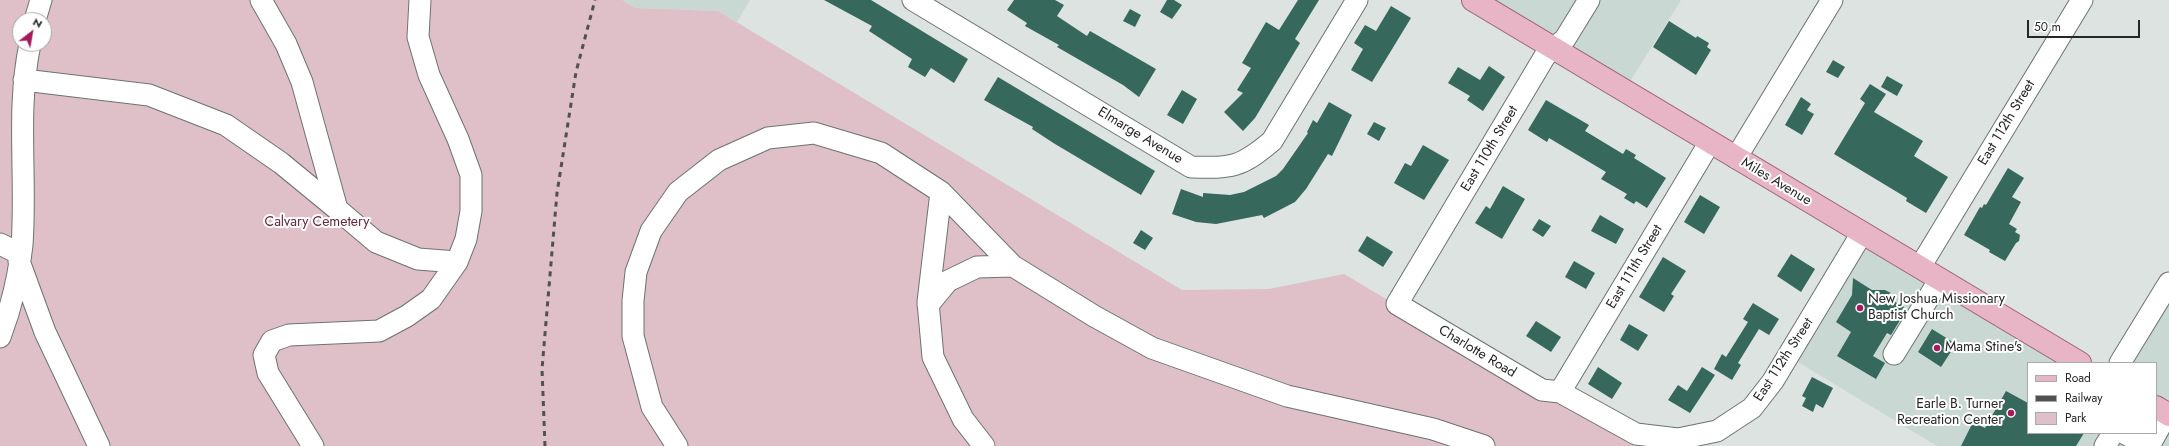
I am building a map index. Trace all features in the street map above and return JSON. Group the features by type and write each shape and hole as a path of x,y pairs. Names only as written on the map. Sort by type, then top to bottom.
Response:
{"main road":[{"name":"Miles Avenue","path":"1473,0 2078,362"}],"street":[{"path":"37,12 41,0"},
{"path":"261,0 286,44 302,82 337,209"},
{"path":"313,446 268,373 264,355 272,341 289,335 379,331 407,316 431,299 457,262 466,239 471,211 471,175 458,139 429,75 418,37 420,0"},
{"name":"Elmarge Avenue","path":"913,0 1191,167 1226,168 1252,158 1272,140 1357,0"},
{"name":"East 110th Street","path":"1398,304 1545,56 1565,39 1589,0"},
{"path":"1736,158 1832,0"},
{"name":"East 112th Street","path":"1920,267 2082,0"},
{"path":"0,337 11,310 20,257 24,80 29,52"},
{"path":"24,80 149,95 226,125 281,163 376,242 418,259 457,262"},
{"path":"677,446 652,407 634,336 633,301 636,272 651,231 678,192 719,160 768,138 814,133 881,153 941,192 1014,266 1094,316 1152,348 1287,396 1433,429 1484,446"},
{"name":"East 111th Street","path":"1560,392 1710,142"},
{"path":"941,192 928,305 933,358 963,418 984,446"},
{"name":"East 112th Street","path":"1560,392 1636,434 1678,439 1718,431 1752,408 1773,381 1862,233"},
{"path":"0,244 20,257 45,332 99,446"},
{"path":"928,305 948,281 977,267 1014,266"},
{"path":"1894,354 1940,279"},
{"path":"2121,362 2169,283"},
{"name":"Charlotte Road","path":"1398,304 1542,390 1560,392"},
{"path":"2157,427 2164,412"},
{"path":"2105,446 2112,434"},
{"path":"2126,434 2148,446 2154,434"}],"shaded area":[{"path":"622,0 750,0 737,22 718,11 635,8"},
{"path":"1473,0 1681,0 1624,91"},
{"path":"1862,233 2078,362 2027,362 2027,434 2157,434 2157,362 2121,362 2169,283 2169,446 1937,446 1788,356"}],"green space":[{"name":"Calvary Cemetery","path":"0,0 622,0 635,8 718,11 1182,290 1269,289 1344,274 1634,446 0,446"}],"building":[{"path":"824,0 871,0 968,59 954,83 931,68 925,77 908,67 912,59 869,31 872,26"},
{"path":"1014,0 1055,0 1064,5 1057,16 1087,36 1090,31 1156,69 1139,97 1123,85 1057,47 1059,45 1025,26 1027,23 1007,10"},
{"path":"1167,0 1174,0 1182,5 1172,19 1160,12"},
{"path":"1298,0 1319,0 1295,39 1300,43 1255,118 1243,131 1224,112 1243,93 1237,90 1251,68 1242,63 1266,22 1279,30"},
{"path":"1391,6 1411,18 1372,82 1351,70 1363,49 1354,43 1365,25 1376,31"},
{"path":"1130,9 1141,15 1135,27 1123,21"},
{"path":"1669,21 1696,38 1697,36 1709,43 1707,47 1711,50 1696,75 1653,47"},
{"path":"1833,60 1845,67 1838,78 1826,72"},
{"path":"1489,66 1505,77 1483,111 1467,100 1470,96 1448,83 1458,67 1480,80"},
{"path":"1887,76 1903,85 1897,96 1881,87"},
{"path":"998,77 1155,171 1141,195 1055,144 1032,129 1033,127 984,100"},
{"path":"1870,84 1886,94 1874,112 1923,141 1914,156 1948,177 1926,213 1906,201 1907,198 1834,154 1865,103 1860,99"},
{"path":"1182,90 1197,99 1183,124 1167,115"},
{"path":"1801,97 1811,104 1807,110 1814,114 1802,135 1785,125"},
{"path":"1546,100 1589,125 1585,131 1623,154 1626,149 1636,155 1634,158 1666,178 1647,208 1636,201 1634,204 1624,198 1627,194 1601,179 1606,172 1549,138 1547,142 1528,130"},
{"path":"1329,102 1352,115 1332,156 1328,154 1306,189 1295,202 1264,218 1262,215 1216,224 1196,222 1172,214 1181,189 1203,197 1203,193 1230,195 1244,192 1276,176 1283,169 1308,133 1307,132 1313,120 1317,123"},
{"path":"1374,122 1386,128 1379,141 1367,134"},
{"path":"1423,145 1449,160 1424,200 1394,183 1405,163 1411,166"},
{"path":"2008,168 2024,178 2012,197 2021,202 2009,224 2017,229 2015,232 2020,235 2019,241 2016,243 2005,261 1989,252 1990,250 1964,235 1980,207 1982,208 1984,204 1986,205"},
{"path":"1503,186 1525,199 1502,239 1475,223 1486,206 1490,209"},
{"path":"1700,195 1720,207 1704,234 1684,222"},
{"path":"1600,215 1624,229 1616,244 1591,231"},
{"path":"1539,219 1551,226 1543,237 1532,230"},
{"path":"1141,230 1153,238 1145,250 1133,243"},
{"path":"1367,236 1393,252 1383,267 1358,251"},
{"path":"1791,254 1815,269 1801,292 1777,276"},
{"path":"1663,257 1686,271 1671,294 1674,296 1664,312 1639,297"},
{"path":"1574,261 1595,273 1586,289 1565,277"},
{"path":"1853,278 1872,290 1885,290 1891,293 1888,298 1904,307 1899,315 1902,317 1891,335 1887,333 1873,356 1885,363 1876,379 1837,356 1851,332 1836,322 1852,295"},
{"path":"1753,303 1779,319 1769,335 1759,329 1738,363 1741,365 1732,380 1714,369 1722,354 1726,357 1748,322 1743,319"},
{"path":"1536,321 1561,337 1551,352 1526,336"},
{"path":"1629,324 1648,335 1638,351 1620,340"},
{"name":"Mama Stine's","path":"1932,329 1956,344 1941,367 1918,352"},
{"path":"1598,367 1622,383 1612,399 1588,384"},
{"path":"1702,367 1715,375 1690,413 1668,400 1678,385 1687,391"},
{"path":"1812,377 1833,388 1823,408 1816,404 1813,412 1802,406 1806,398 1802,396"},
{"name":"Earle B. Turner Recreation Center","path":"2006,391 2027,402 2027,434 2083,434 2076,446 1961,446 1973,422 1985,428"}],"railway":[{"path":"545,446 542,369 557,193 576,72 595,0"}],"place":[{"name":"New Joshua Missionary Baptist Church","path":"1860,308"},
{"name":"Mama Stine's","path":"1937,348"},
{"name":"Earle B. Turner Recreation Center","path":"2011,413"}]}
